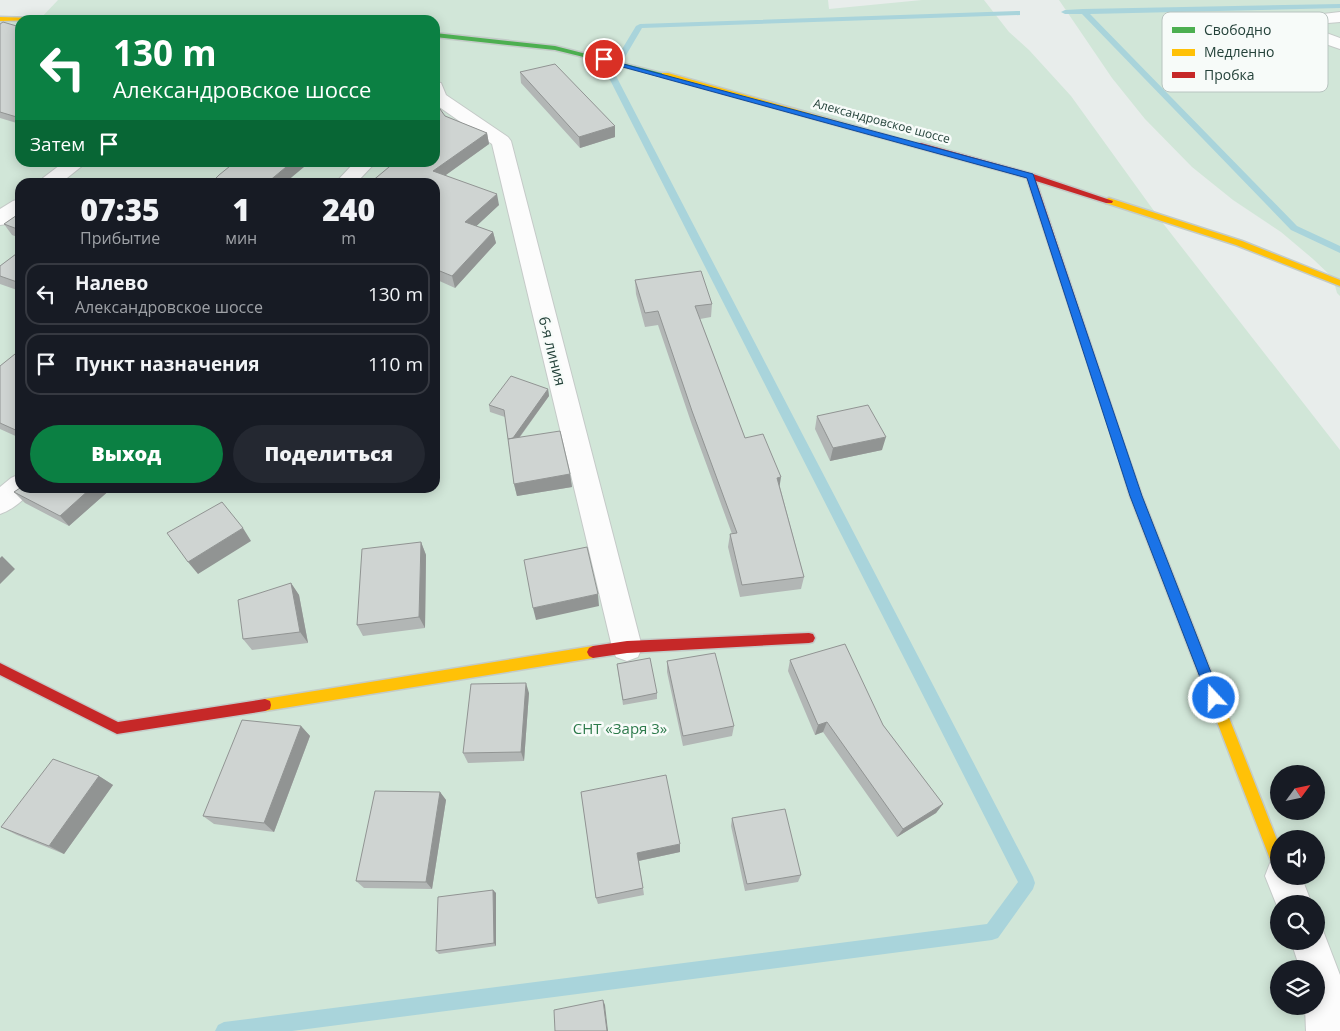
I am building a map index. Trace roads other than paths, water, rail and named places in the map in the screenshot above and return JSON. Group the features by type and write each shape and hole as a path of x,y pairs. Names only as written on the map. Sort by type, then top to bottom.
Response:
{"street":[{"path":"2,21 15,21"},
{"name":"Александровское шоссе","path":"440,36 555,48 619,63 1030,176 1239,244 1340,283"},
{"path":"1328,40 1340,44"},
{"name":"6-я линия","path":"440,97 501,141 627,647"},
{"path":"56,178 71,167"},
{"path":"350,178 362,167"},
{"path":"1030,176 1136,496 1270,841"},
{"path":"0,219 15,208"},
{"path":"0,503 15,490"},
{"path":"0,669 117,728 627,647 809,638"},
{"path":"1311,950 1323,980 1325,1031"}],"waterway":[{"path":"1084,12 1340,6"},
{"path":"1065,12 1084,12"},
{"path":"1084,12 1294,228 1340,250"},
{"path":"224,1031 992,932 1027,883 611,74 640,26 1017,13"}],"park label":[{"name":"СНТ «Заря 3»","path":"620,728"}]}
